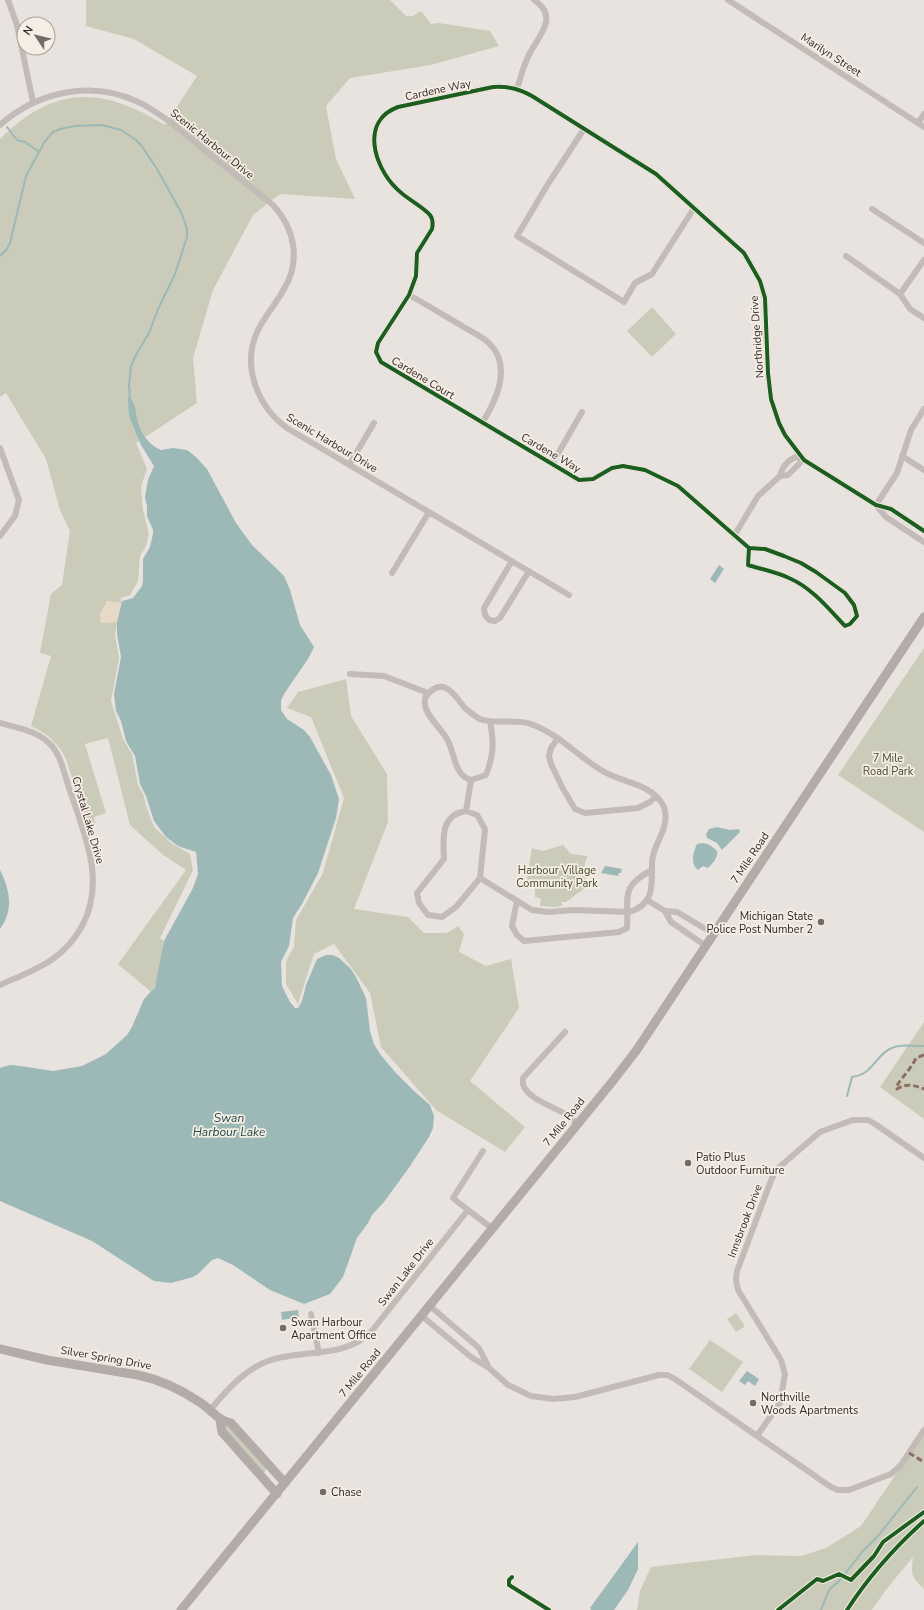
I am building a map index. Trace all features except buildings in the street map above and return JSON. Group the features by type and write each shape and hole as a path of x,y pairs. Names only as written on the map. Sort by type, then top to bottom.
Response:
{"street":[{"path":"8,0 17,25 33,102"},
{"path":"517,89 527,58 545,26 546,14 540,5 534,0"},
{"name":"Marilyn Street","path":"728,0 921,125"},
{"name":"Cardene Way","path":"409,295 416,276 417,253 432,229 433,221 428,213 397,189 384,172 378,159 374,144 374,134 378,124 386,113 398,107 494,87 504,86 517,89"},
{"name":"Northridge Drive","path":"517,89 532,96 656,174 744,253 760,281 766,302 768,373 771,399 779,423 785,435 801,456 876,505 891,509 924,531"},
{"name":"Scenic Harbour Drive","path":"0,125 15,113 33,102 57,94 84,90 110,93 136,101 154,110 170,122 279,212 292,235 294,249 293,264 285,288 261,324 255,337 252,358 254,383 262,403 278,421 569,595"},
{"path":"921,125 924,114"},
{"path":"584,129 548,184 517,236 624,302 635,283 652,274 694,208"},
{"path":"872,209 924,242"},
{"path":"846,256 900,294 910,309 924,318"},
{"path":"900,294 924,260"},
{"path":"409,295 485,340 497,353 502,367 500,382 494,402 482,423"},
{"name":"Cardene Court","path":"409,295 378,343 376,352 379,359 384,365 482,423"},
{"path":"876,505 897,473 911,430 924,409"},
{"path":"552,464 582,412"},
{"path":"350,465 374,423"},
{"name":"Cardene Way","path":"482,423 575,478 583,480 594,479 618,466 645,470 678,486 749,548"},
{"path":"0,448 19,500 15,516 0,536"},
{"path":"734,536 758,496 780,476 781,468 794,457 801,456"},
{"path":"902,456 924,470"},
{"name":"Northridge Drive","path":"876,505 886,518 924,542"},
{"path":"392,573 429,512"},
{"path":"749,548 765,549 801,562 845,594 854,605 857,616 850,624 845,626 820,600 803,586 789,578 748,565 749,548"},
{"path":"512,561 484,608 485,615 488,620 495,621 500,618 529,571"},
{"name":"7 Mile Road","path":"181,1610 422,1316 636,1051 924,617"},
{"path":"350,674 384,676 428,693"},
{"path":"480,878 532,910 549,912 573,910 633,910 642,906 647,900 652,885 652,854 662,834 666,812 663,803 650,791 641,786 619,780 603,772 586,761 558,738 529,723 516,720 490,721 480,718 471,714 453,692 447,688 433,689 428,693 425,699 426,709 448,740 459,772 463,777 471,780 486,775 492,760 493,739 490,721"},
{"name":"Crystal Lake Drive","path":"0,723 35,734 43,738 55,750 63,769 91,858 93,884 92,898 86,918 77,934 65,950 42,967 0,985"},
{"path":"558,738 551,748 549,756 551,764 562,787 575,809 585,813 638,808 650,802 656,796"},
{"path":"466,812 471,780"},
{"path":"466,812 477,815 485,829 480,878 456,907 442,917 428,915 419,903 417,894 444,859 446,827 450,818 458,813 466,812"},
{"path":"517,901 512,926 517,935 524,941 619,932 627,928 626,911 627,898 630,888 635,880 652,870"},
{"path":"647,900 665,912 671,922 706,946"},
{"path":"665,912 677,912 714,934"},
{"path":"565,1032 523,1078 523,1084 525,1089 543,1103 564,1114 578,1124"},
{"name":"Innsbrook Drive","path":"757,1436 780,1403 784,1369 781,1360 738,1290 736,1275 772,1178 781,1166 820,1132 853,1120 868,1120 924,1158"},
{"path":"483,1151 453,1198 493,1228"},
{"name":"Swan Lake Drive","path":"210,1410 239,1379 261,1364 283,1357 347,1348 368,1336 468,1210"},
{"path":"430,1306 478,1348 488,1368"},
{"path":"311,1314 319,1353"},
{"path":"422,1316 471,1357 515,1389 531,1396 553,1399 575,1397 659,1375 667,1375 675,1379 831,1487 844,1491 872,1482 897,1470 924,1430"},
{"name":"Silver Spring Drive","path":"0,1349 47,1360 151,1378 181,1391 210,1410 220,1420 231,1423 285,1483"},
{"name":"Silver Spring Drive","path":"220,1420 222,1432 277,1494"}],"green space":[{"path":"86,0 390,0 406,16 413,16 421,11 431,24 439,23 490,31 499,46 431,65 350,78 326,106 336,159 355,199 280,194 253,215 213,290 193,358 197,403 136,443 147,469 141,486 143,510 149,534 146,546 140,556 138,581 130,595 121,598 121,603 107,601 100,615 102,623 117,622 115,635 119,658 111,701 123,739 132,754 138,785 144,796 154,827 171,843 190,854 193,870 160,938 164,941 160,968 157,981 151,992 118,964 186,870 162,854 130,825 108,738 85,744 106,813 94,817 96,825 89,826 86,822 63,753 43,732 31,726 51,656 40,653 51,594 62,585 70,531 60,510 46,459 6,393 0,397 0,139 20,121 40,109 59,101 79,97 99,98 120,103 142,112 165,125 197,76 134,39 86,26"},
{"path":"652,307 676,334 652,357 627,331"},
{"name":"7 Mile Road Park","path":"924,648 924,832 838,775"},
{"path":"346,679 351,716 387,774 388,822 354,909 408,917 424,933 447,933 458,926 464,934 459,952 486,966 511,959 519,1008 470,1081 525,1127 505,1152 436,1110 381,1047 370,993 334,944 314,954 298,1004 286,984 286,961 294,947 296,920 323,873 344,798 311,717 287,708 298,692"},
{"name":"Harbour Village Community Park","path":"563,845 571,854 588,856 585,864 585,888 566,902 561,902 562,906 540,906 541,899 535,897 535,891 527,879 532,848 543,851"},
{"path":"924,1022 924,1119 880,1087"},
{"path":"736,1313 745,1326 736,1332 727,1319"},
{"path":"710,1340 743,1362 722,1392 689,1369"},
{"path":"228,1425 266,1468 265,1472 263,1473 225,1430 226,1426"},
{"path":"924,1432 924,1589 914,1578 912,1572 913,1557 885,1591 872,1610 637,1610 640,1591 651,1567 756,1555 801,1556 826,1548 861,1526"}],"sand":[{"path":"107,601 121,603 117,622 102,623 100,621 100,616"}],"water":[{"name":"Swan Harbour Lake","path":"129,397 134,404 142,433 152,445 161,450 173,448 187,450 207,469 236,523 252,545 284,576 290,590 300,625 314,647 308,659 284,694 281,701 281,710 287,719 304,730 310,737 331,775 339,799 336,818 318,873 293,918 289,946 281,962 282,986 290,1002 295,1008 298,1008 317,959 326,955 333,955 339,958 351,969 366,998 370,1031 374,1044 380,1054 395,1072 430,1105 434,1116 433,1128 429,1137 408,1169 384,1202 372,1215 357,1238 343,1277 330,1294 304,1304 270,1290 233,1265 218,1258 212,1260 193,1277 171,1283 154,1281 92,1241 0,1201 0,1068 10,1065 53,1071 82,1066 106,1054 127,1035 144,999 155,987 164,941 193,888 198,874 196,852 178,846 166,837 154,821 146,796 140,784 135,756 126,741 121,721 116,711 114,694 121,657 117,634 117,622 122,601 133,598 142,586 143,559 150,547 153,534 153,530 147,516 145,497 148,480 154,466 141,445 129,416"},
{"path":"719,565 724,569 715,583 710,579"},
{"path":"717,827 730,830 739,829 740,832 722,850 717,843 707,838 706,834 709,829"},
{"path":"703,843 710,845 717,851 717,856 708,868 703,866 698,870 694,865 693,854 697,844"},
{"path":"605,866 622,869 621,873 619,873 618,876 601,873"},
{"path":"0,870 8,892 9,907 0,929"},
{"path":"298,1310 299,1317 282,1320 281,1312"},
{"path":"747,1371 759,1379 755,1386 748,1381 745,1385 739,1381"},
{"path":"638,1542 638,1569 628,1590 614,1610 591,1610 590,1608"}],"waterway":[{"path":"0,256 7,249 10,243 26,176 45,141 53,132 75,126 102,125 121,130 141,145 157,169 181,212 187,229 187,237 175,274 158,309 149,333 131,366 129,385 130,398"},
{"path":"7,127 17,140 25,142 39,152"},
{"path":"847,1096 852,1077 866,1072 888,1050 904,1045 924,1046"},
{"path":"862,1552 878,1536 917,1487"},
{"path":"821,1610 829,1590 841,1579 862,1552"}],"marked path":[{"path":"924,1055 916,1058 912,1066 896,1087 897,1089 910,1085 924,1089"},
{"path":"909,1453 924,1462"}],"cycle path":[{"path":"749,548 748,565 779,574 805,587 845,626 850,624 857,616 854,605 845,593 801,563 765,549 749,548 678,486 645,470 623,466 612,468 593,479 579,480 381,362 376,352 378,343 409,295 416,276 417,253 432,229 433,223 432,218 423,208 396,188 388,179 382,168 374,144 375,133 379,122 386,114 398,107 493,87 514,88 532,96 656,174 744,253 760,281 765,298 768,373 771,399 779,423 785,435 804,460 876,505 891,509 924,531"},
{"path":"778,1610 817,1579 823,1581 839,1574 851,1580 874,1556 883,1542 924,1512"},
{"path":"847,1610 882,1563 924,1521"},
{"path":"512,1577 509,1580 509,1585 549,1610"}],"place":[{"name":"Michigan State Police Post Number 2","path":"821,922"},
{"name":"Patio Plus Outdoor Furniture","path":"688,1163"},
{"name":"Swan Harbour Apartment Office","path":"283,1328"},
{"name":"Northville Woods Apartments","path":"753,1403"},
{"name":"Chase","path":"323,1492"}]}
